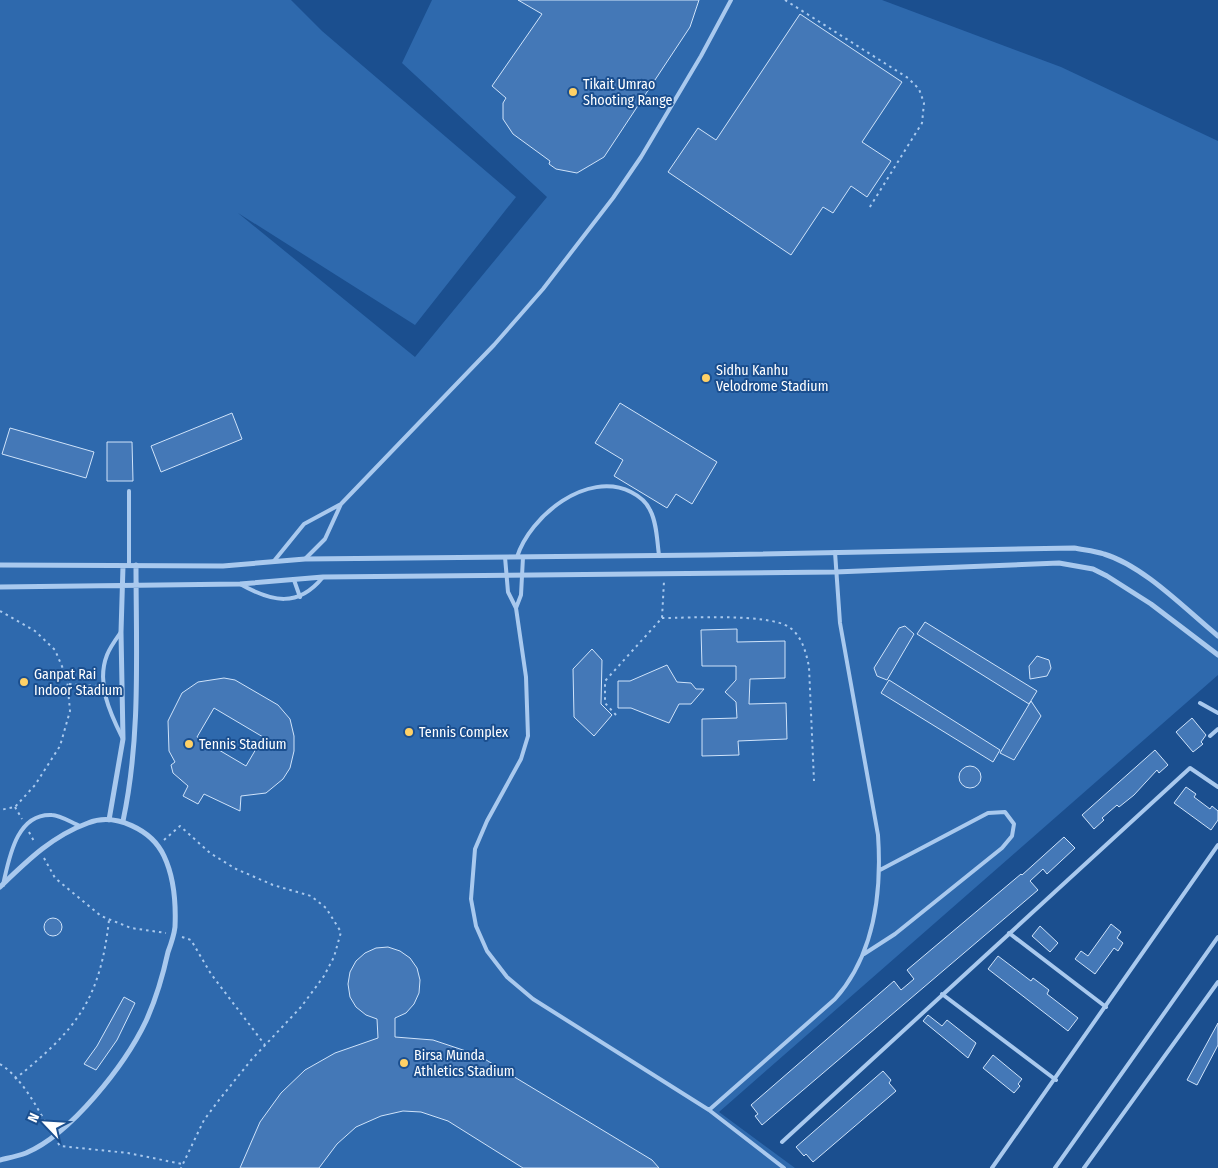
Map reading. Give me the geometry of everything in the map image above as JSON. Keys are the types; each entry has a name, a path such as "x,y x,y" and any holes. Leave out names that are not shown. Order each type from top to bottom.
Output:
{"street":[{"path":"0,565 223,566 305,559 659,556 1074,548 1105,554 1139,572 1218,636"},
{"path":"0,587 240,584 323,577 835,572 1059,563 1094,569 1151,604 1218,655"},
{"path":"109,820 123,739 120,632 123,585 129,565"},
{"path":"123,821 130,790 135,736 136,586 129,565"},
{"path":"0,1160 26,1153 53,1136 95,1097 129,1050 146,1020 164,972 173,935 174,886 164,855 157,846 132,825 123,821 96,820 61,834 40,850 1,886"}],"lane":[{"path":"305,559 325,539 342,504 494,345 574,249 641,157 731,0"},
{"path":"516,608 521,595 522,574 520,557 522,541 530,530 560,502 591,486 610,485 626,489 641,497 651,510 659,556"},
{"path":"129,492 129,565"},
{"path":"274,562 304,524 342,504"},
{"path":"709,1110 835,999 856,972 875,915 880,870 878,835 840,623 835,552"},
{"path":"505,557 508,592 516,608 526,677 528,736 521,758 487,821 475,849 471,899 476,926 487,951 507,977 533,999 709,1110 784,1168"},
{"path":"240,584 264,596 287,600 300,597 315,588 323,577"},
{"path":"294,580 300,597"},
{"path":"120,632 107,655 104,669 104,687 110,714 123,739"},
{"path":"1200,703 1218,713"},
{"path":"1210,736 1218,729"},
{"path":"782,1142 1190,768 1218,787"},
{"path":"863,955 895,934 1002,848 1012,836 1014,824 1012,818 1000,810 988,813 880,870"},
{"path":"1,886 12,849 26,826 35,818 52,815 80,826"},
{"path":"992,1168 1056,1080 1218,846"},
{"path":"1009,933 1106,1008"},
{"path":"1056,1168 1218,937"},
{"path":"1084,1168 1218,982"},
{"path":"942,994 1056,1080"}],"path":[{"path":"785,0 908,78 919,89 922,96 924,103 922,124 868,210"},
{"path":"616,715 605,703 605,681 662,618 664,573"},
{"path":"0,611 35,631 54,650 68,678 70,711 60,746 35,785 15,807 0,810"},
{"path":"662,618 770,620 794,631 806,651 809,667 814,781"},
{"path":"68,684 104,687"},
{"path":"15,807 55,878 87,906 109,919 131,928 191,940 211,974 265,1045"},
{"path":"157,846 180,826 210,853 236,870 273,885 311,896 326,908 341,932 334,957 324,976 204,1120 181,1168"},
{"path":"15,1079 52,1047 86,1007 98,981 106,950 109,919"},
{"path":"0,1064 33,1102 60,1146 128,1153 182,1164"}],"shaded area":[{"path":"0,0 291,0 322,31 516,197 415,325 238,213 415,357 547,197 402,63 432,0 882,0 1061,67 1218,141 1218,675 719,1112 795,1168 0,1168"}],"building":[{"name":"Tikait Umrao Shooting Range","path":"518,0 699,0 690,27 604,157 577,173 556,169 549,164 550,161 513,134 503,119 503,103 506,98 492,86 542,14"},
{"path":"800,14 902,82 862,142 891,161 867,197 851,186 833,213 823,207 791,255 668,172 698,128 716,140"},
{"path":"620,403 717,462 692,504 676,494 667,508 614,476 623,460 595,443"},
{"path":"232,413 242,439 161,472 151,446"},
{"path":"10,428 94,452 86,478 2,454"},
{"path":"107,442 132,442 133,481 107,481"},
{"path":"925,622 1037,691 1029,704 917,634"},
{"path":"905,626 914,634 887,680 877,676 874,668 899,628"},
{"path":"737,629 737,642 785,641 785,678 750,679 749,704 786,703 787,739 738,741 739,755 702,756 702,719 737,718 736,702 725,692 736,680 736,666 702,666 701,630"},
{"path":"592,649 602,660 601,704 612,715 594,736 574,717 573,669"},
{"path":"1037,656 1049,660 1051,668 1047,676 1030,679 1029,666"},
{"path":"667,665 677,682 691,683 696,689 704,689 691,704 679,704 669,723 631,708 618,708 618,681 630,681"},
{"name":"Tennis Stadium","path":"224,678 235,680 278,705 290,719 294,736 294,751 290,768 283,779 266,793 241,796 240,811 204,794 198,804 183,796 188,786 173,773 171,765 175,762 169,751 168,721 182,693 198,682","holes":["214,708 263,737 246,766 197,737"]},
{"path":"889,680 1000,750 993,762 881,693"},
{"path":"1031,701 1041,716 1014,760 1000,753"},
{"path":"1192,718 1206,735 1201,742 1203,744 1193,752 1176,732"},
{"path":"1155,750 1168,765 1159,773 1157,770 1134,795 1119,807 1117,805 1102,818 1104,820 1094,829 1082,815"},
{"path":"970,766 978,769 981,777 978,785 970,788 962,785 959,777 962,769"},
{"path":"1186,787 1196,794 1194,797 1210,809 1212,806 1218,811 1218,820 1211,830 1174,803"},
{"path":"1064,837 1075,848 1047,874 1043,869 1030,881 1038,890 762,1125 755,1116 758,1114 751,1105 894,981 901,990 914,979 907,970 1022,875"},
{"path":"49,918 57,918 62,923 60,934 49,936 44,931 44,923"},
{"path":"1111,924 1121,932 1117,938 1123,943 1118,951 1114,948 1095,974 1075,959 1081,951 1088,956"},
{"path":"1040,926 1058,943 1050,952 1032,936"},
{"name":"Birsa Munda Athletics Stadium","path":"388,947 400,951 410,958 417,968 420,980 419,993 414,1004 406,1013 395,1018 395,1037 433,1040 478,1055 652,1160 659,1168 523,1168 448,1121 421,1112 403,1111 381,1116 356,1127 337,1144 319,1168 240,1168 260,1122 281,1093 305,1070 335,1053 378,1038 377,1019 366,1015 356,1007 350,997 348,984 350,972 356,961 365,953 376,948"},
{"path":"998,956 1031,981 1033,978 1049,990 1047,994 1078,1018 1068,1031 988,969"},
{"path":"124,997 135,1003 117,1040 96,1070 84,1064 97,1046"},
{"path":"928,1015 942,1026 947,1020 976,1043 968,1058 923,1021"},
{"path":"1218,1023 1218,1045 1197,1085 1187,1080"},
{"path":"993,1055 1022,1079 1018,1084 1020,1086 1014,1093 983,1068"},
{"path":"883,1071 891,1080 889,1083 896,1091 813,1162 806,1154 804,1156 796,1147"}],"place":[{"name":"Tikait Umrao Shooting Range","path":"573,92"},
{"name":"Sidhu Kanhu Velodrome Stadium","path":"706,378"},
{"name":"Ganpat Rai Indoor Stadium","path":"24,682"},
{"name":"Tennis Complex","path":"409,732"},
{"name":"Tennis Stadium","path":"189,744"},
{"name":"Birsa Munda Athletics Stadium","path":"404,1063"}]}
